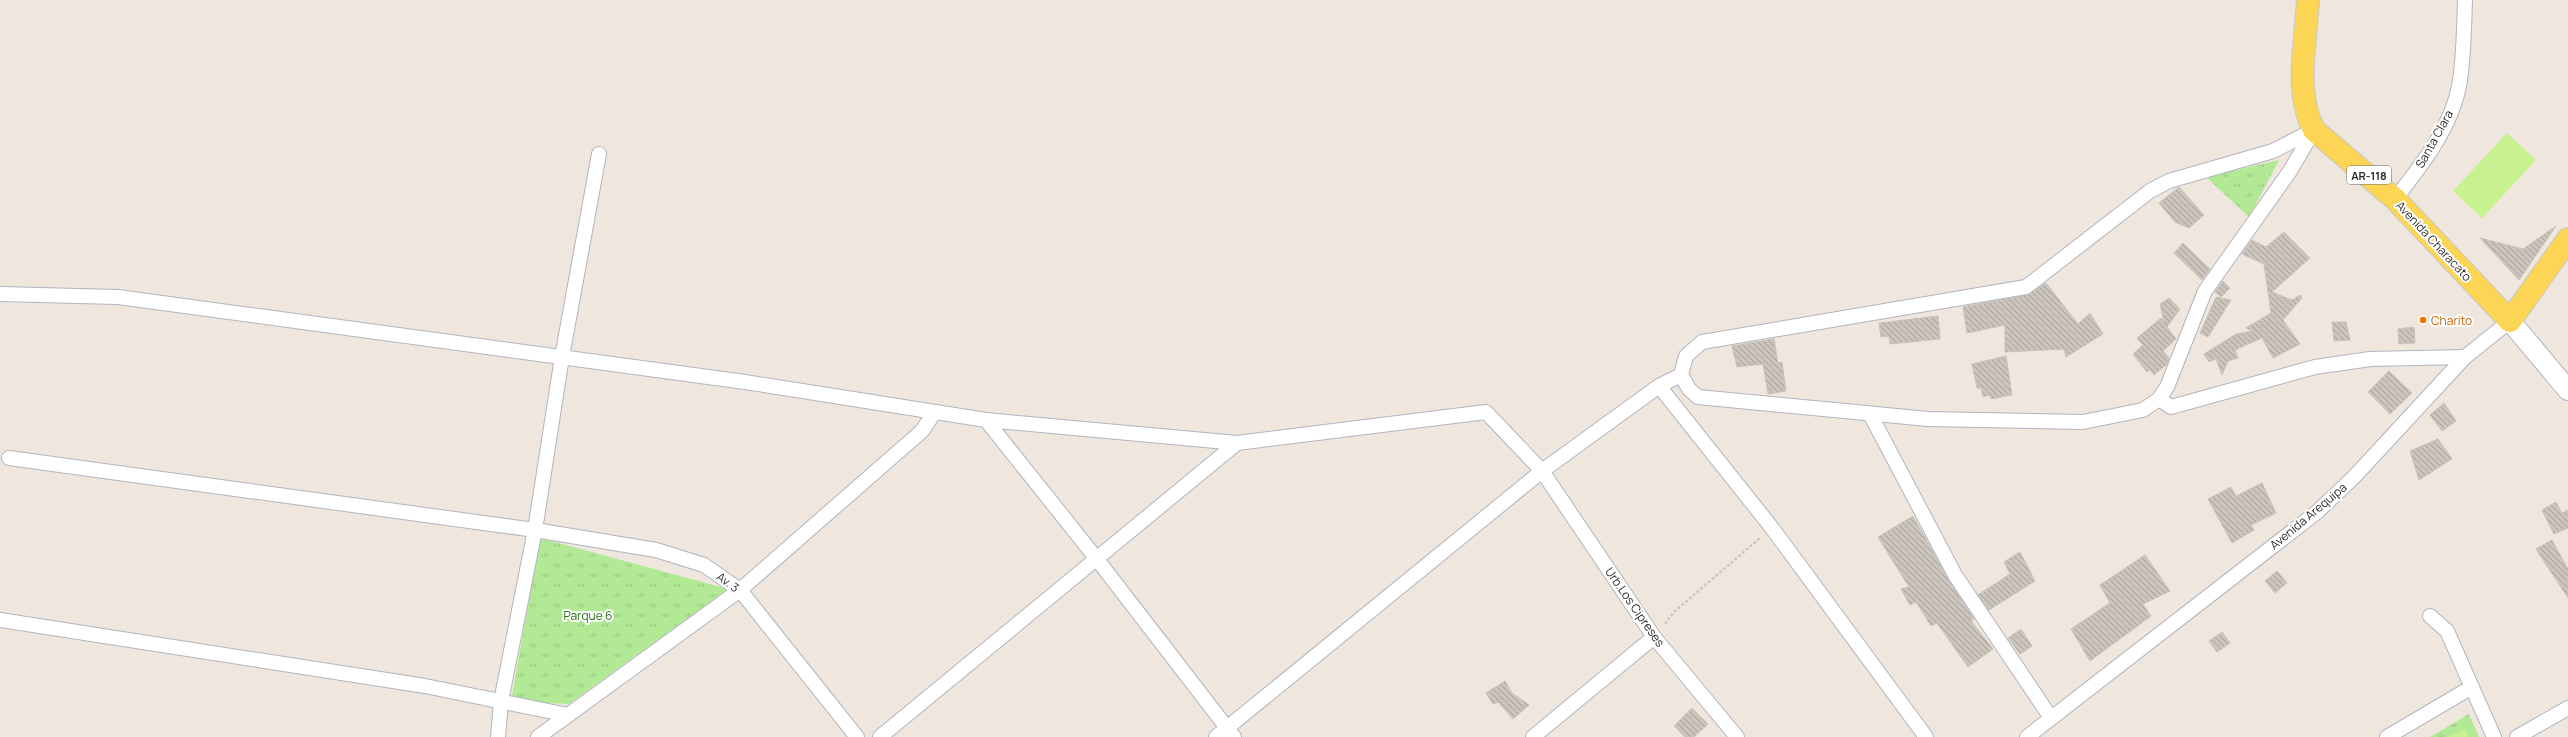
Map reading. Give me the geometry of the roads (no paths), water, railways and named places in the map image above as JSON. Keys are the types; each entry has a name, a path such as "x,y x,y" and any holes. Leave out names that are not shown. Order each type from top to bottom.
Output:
{"main road":[{"name":"Avenida Characato","path":"2308,0 2302,94 2307,116 2314,130 2395,199 2510,321 2568,390"},
{"name":"Avenida Arequipa","path":"2510,321 2568,238"}],"street":[{"name":"Santa Clara","path":"2395,199 2426,158 2450,115 2459,86 2465,0"},
{"path":"2314,130 2290,170 2205,290 2168,387 2159,399 2142,410 2083,422 1928,419 1698,397 1689,389 1681,375 1686,356 1702,342 2026,287 2150,191 2169,180 2273,151 2314,130"},
{"path":"498,737 501,701 535,530 562,357 599,154"},
{"path":"0,294 118,297 745,382 986,420 1237,443"},
{"name":"Avenida Arequipa","path":"2027,737 2317,512 2354,477 2465,357 2510,321"},
{"path":"2159,399 2171,408 2315,367 2370,359 2465,357"},
{"path":"986,420 1096,558 1225,734 1542,471 1658,386 1681,375"},
{"path":"1658,386 1772,528 1926,737"},
{"name":"Urb.Los Cipreses","path":"1237,443 1486,412 1542,471 1654,637 1737,737"},
{"path":"538,737 740,590 922,431 934,413"},
{"path":"1870,414 1955,575 2051,718"},
{"path":"880,737 1237,443"},
{"name":"Av. 3","path":"9,458 535,530 656,550 704,565 740,590 857,737"},
{"path":"2430,616 2447,631 2494,737"},
{"path":"0,620 424,686 568,715"},
{"path":"1533,737 1654,637"},
{"path":"2387,737 2472,687"},
{"path":"2517,737 2568,708"}],"place":[{"name":"Charito","path":"2423,320"}],"park label":[{"name":"Parque 6","path":"588,615"}]}
